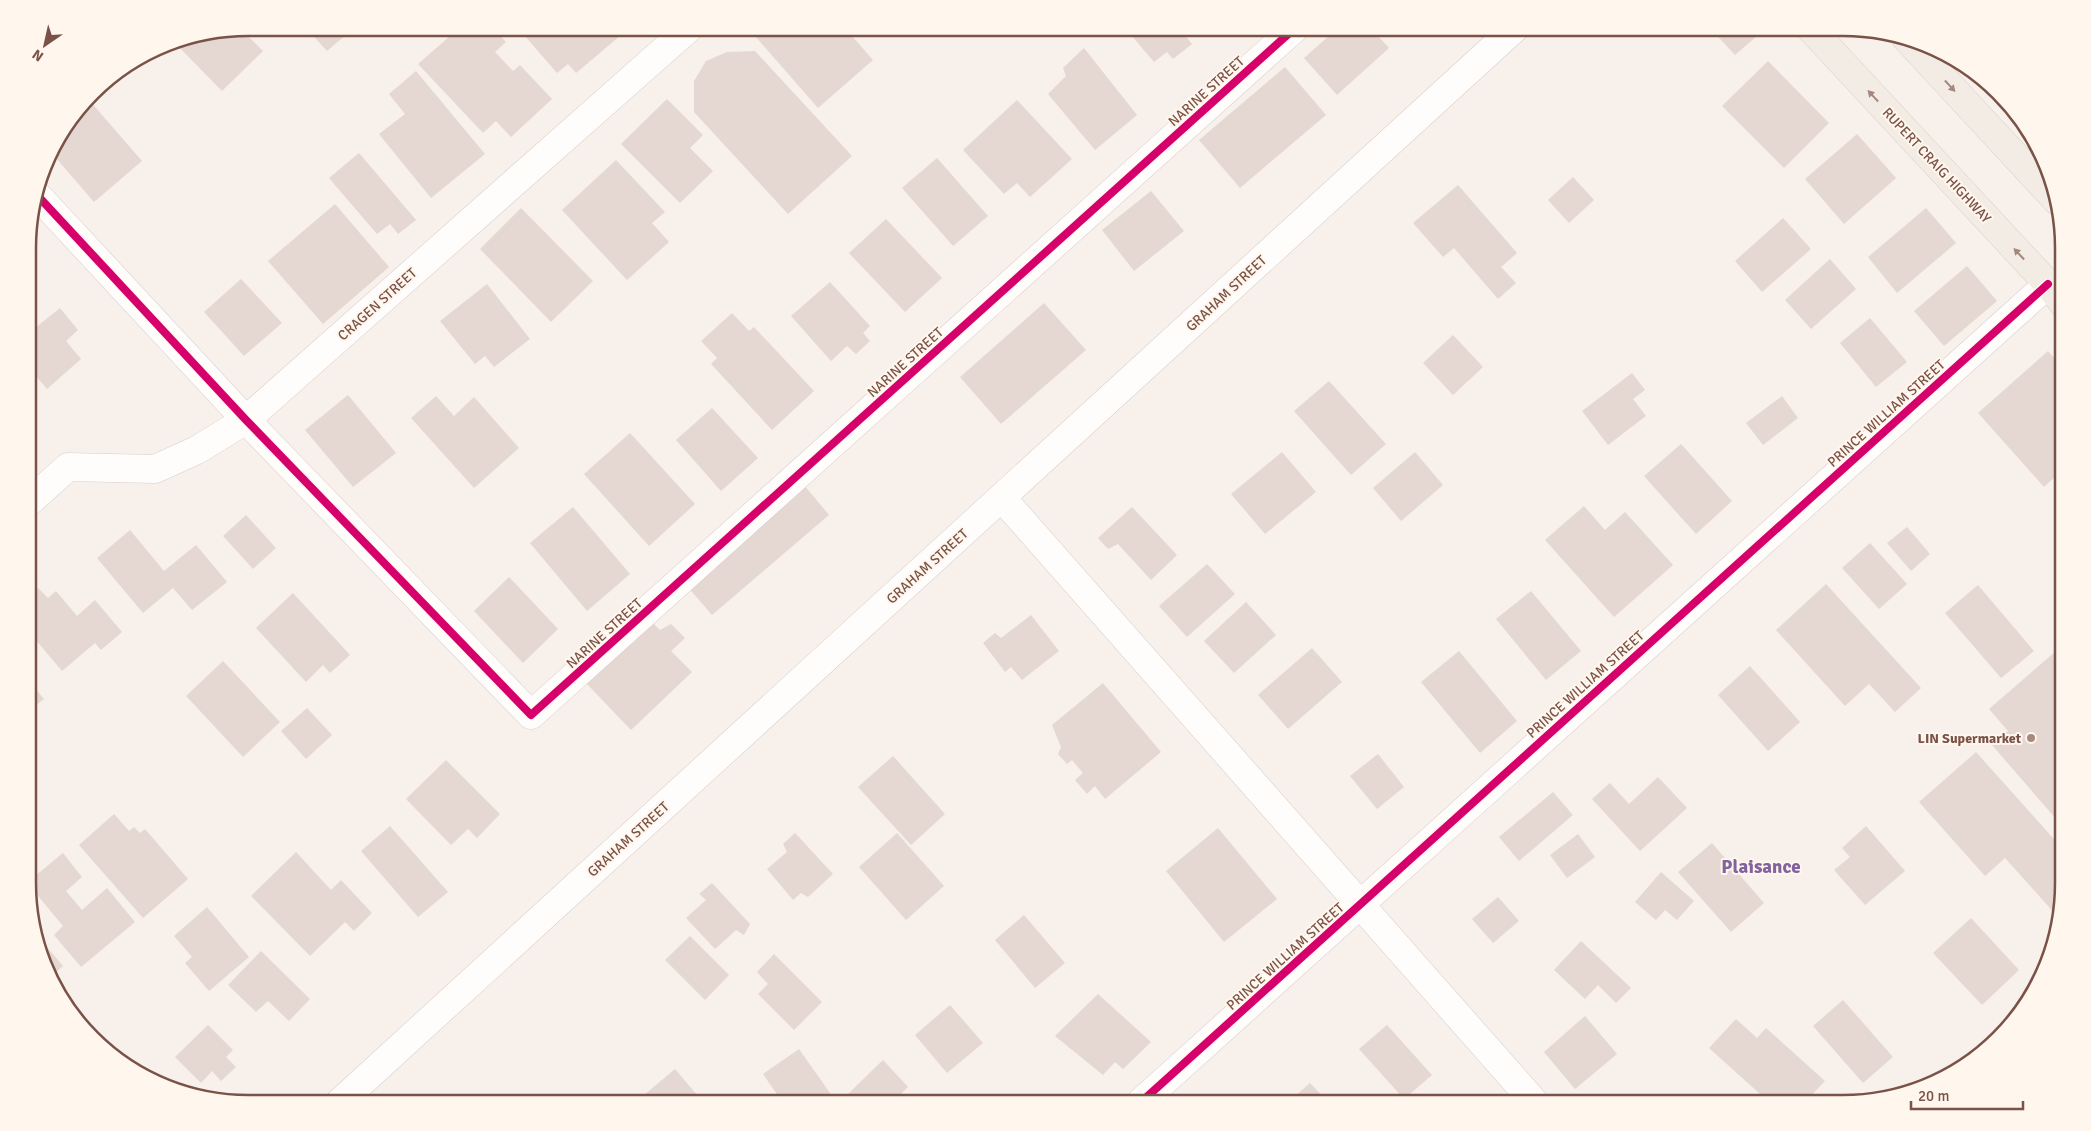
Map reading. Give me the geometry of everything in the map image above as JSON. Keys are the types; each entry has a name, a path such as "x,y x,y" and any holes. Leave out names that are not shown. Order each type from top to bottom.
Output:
{"main road":[{"name":"RUPERT CRAIG HIGHWAY","path":"1817,36 2055,294"},
{"path":"1916,49 2047,190"}],"street":[{"name":"CRAGEN STREET","path":"36,496 68,467 155,469 197,450 246,420 681,36"},
{"name":"NARINE STREET","path":"246,420 531,715 1286,36"},
{"name":"GRAHAM STREET","path":"348,1095 1506,36"},
{"path":"42,200 246,420"},
{"name":"PRINCE WILLIAM STREET","path":"1149,1095 1360,904 2055,294"},
{"path":"1002,498 1528,1095"}],"building":[{"path":"248,36 263,51 222,91 179,47 207,40"},
{"path":"313,36 345,36 327,51"},
{"path":"450,36 500,36 506,42 495,52 513,71 520,65 552,99 511,137 496,121 483,133 418,64"},
{"path":"525,36 620,36 576,73 568,64 557,73"},
{"path":"755,36 852,36 873,60 818,108"},
{"path":"1132,36 1186,36 1192,44 1173,59 1167,52 1154,62"},
{"path":"1329,36 1378,36 1389,48 1337,95 1304,58"},
{"path":"1717,36 1757,36 1735,55"},
{"path":"1084,48 1137,115 1095,150 1048,94 1066,76 1063,68"},
{"path":"755,51 852,156 788,214 694,112 694,81 706,61 727,52"},
{"path":"1768,61 1829,123 1784,168 1722,106"},
{"path":"1285,67 1326,115 1240,188 1199,140"},
{"path":"416,71 485,154 431,198 379,134 405,114 389,94"},
{"path":"667,99 703,135 690,148 713,171 680,203 621,144"},
{"path":"1017,100 1072,159 1030,197 1017,183 1004,194 963,150"},
{"path":"93,104 142,161 94,202 56,158 72,130"},
{"path":"1857,134 1896,178 1844,224 1805,179"},
{"path":"359,153 416,220 398,234 390,224 377,234 329,178"},
{"path":"937,158 988,216 953,246 902,188"},
{"path":"616,160 665,212 652,223 669,242 627,280 562,210"},
{"path":"1573,177 1594,200 1569,223 1548,200"},
{"path":"1458,185 1517,253 1501,267 1516,283 1498,299 1454,248 1443,257 1413,223"},
{"path":"1151,191 1184,231 1134,271 1102,230"},
{"path":"335,204 389,267 323,324 268,261"},
{"path":"521,208 593,281 551,322 480,249"},
{"path":"1926,208 1956,243 1897,293 1868,257"},
{"path":"1783,218 1811,249 1762,292 1735,261"},
{"path":"886,219 942,278 905,312 849,253"},
{"path":"1830,259 1856,289 1811,329 1785,300"},
{"path":"1967,266 1997,301 1944,346 1914,311"},
{"path":"241,279 282,323 244,356 204,312"},
{"path":"830,282 870,326 863,333 870,341 856,354 847,346 831,361 791,316"},
{"path":"487,284 530,339 494,367 485,356 475,364 440,321"},
{"path":"1044,303 1086,350 1001,424 960,377"},
{"path":"60,308 78,330 66,341 81,359 47,389 36,376 36,327"},
{"path":"732,313 749,331 754,327 814,391 772,430 711,364 717,358 701,341"},
{"path":"1870,318 1907,362 1876,387 1840,343"},
{"path":"1453,335 1483,367 1453,395 1423,363"},
{"path":"2048,351 2055,359 2055,477 2044,487 1978,413"},
{"path":"1632,373 1645,390 1633,399 1646,416 1608,445 1582,411"},
{"path":"1329,381 1386,444 1351,475 1294,411"},
{"path":"348,395 396,453 353,487 305,430"},
{"path":"436,396 454,416 474,397 519,448 474,488 411,418"},
{"path":"1782,396 1798,418 1763,445 1746,423"},
{"path":"712,408 758,458 721,491 676,440"},
{"path":"630,433 695,504 649,546 584,474"},
{"path":"1681,444 1732,501 1696,534 1644,476"},
{"path":"1282,452 1316,492 1265,534 1231,494"},
{"path":"1415,452 1443,485 1401,521 1373,488"},
{"path":"804,485 829,515 712,615 687,586"},
{"path":"1584,506 1605,530 1625,512 1673,565 1614,617 1545,540"},
{"path":"573,507 630,574 587,611 530,543"},
{"path":"1132,507 1177,555 1151,580 1118,544 1108,549 1098,538"},
{"path":"246,515 276,548 253,569 223,536"},
{"path":"1907,527 1930,554 1911,571 1887,543"},
{"path":"130,530 164,571 196,545 227,582 192,610 173,588 143,613 97,558"},
{"path":"1870,543 1907,584 1879,609 1842,568"},
{"path":"1207,564 1235,594 1187,637 1159,606"},
{"path":"509,577 558,629 523,663 474,611"},
{"path":"1826,584 1921,688 1895,712 1869,684 1845,706 1776,630"},
{"path":"1978,585 2034,651 2001,678 1945,613"},
{"path":"38,588 48,598 56,591 77,616 95,600 122,632 101,650 95,643 62,671 36,640 36,590"},
{"path":"1531,591 1581,651 1546,680 1496,619"},
{"path":"293,593 350,655 330,673 323,665 306,682 256,628"},
{"path":"1246,602 1276,635 1234,673 1204,641"},
{"path":"1031,615 1059,651 1022,680 1011,667 1005,672 983,643 995,633 1001,638"},
{"path":"652,622 660,630 671,624 685,638 671,651 692,672 631,730 587,684"},
{"path":"1312,648 1342,682 1288,729 1258,695"},
{"path":"1459,651 1517,721 1480,753 1421,682"},
{"name":"LIN Supermarket","path":"2055,652 2055,818 1992,745 2008,731 1989,709"},
{"path":"223,661 280,722 243,757 186,696"},
{"path":"1750,666 1800,722 1768,751 1718,695"},
{"path":"1103,683 1161,752 1105,799 1095,786 1087,794 1075,780 1083,773 1072,760 1067,764 1058,754 1061,747 1052,725"},
{"path":"36,689 44,699 36,705"},
{"path":"307,708 332,735 306,759 281,731"},
{"path":"1976,752 2055,840 2053,911 2005,858 1985,876 1919,802"},
{"path":"1378,754 1404,787 1377,809 1350,776"},
{"path":"893,756 945,814 911,845 858,787"},
{"path":"446,760 500,814 477,838 468,829 451,845 406,799"},
{"path":"1658,777 1687,808 1640,851 1592,799 1610,783 1629,804"},
{"path":"1553,792 1573,815 1519,861 1499,837"},
{"path":"114,814 129,831 134,827 140,833 145,829 188,879 143,918 79,845"},
{"path":"390,826 448,892 418,917 361,851"},
{"path":"1866,826 1905,871 1865,905 1834,870 1850,857 1842,848"},
{"path":"1218,828 1277,899 1224,942 1166,871"},
{"path":"795,833 833,874 808,897 801,893 793,900 767,869 787,852 783,844"},
{"path":"897,833 944,886 906,920 859,867"},
{"path":"1578,834 1595,857 1567,878 1550,855"},
{"path":"1712,843 1764,903 1731,932 1678,872"},
{"path":"296,852 331,890 341,880 372,913 354,931 345,922 310,956 251,896"},
{"path":"63,853 82,877 66,891 82,910 107,888 135,922 81,967 54,935 63,926 37,894 36,875"},
{"path":"1661,872 1694,901 1677,920 1665,910 1656,920 1635,902"},
{"path":"712,883 750,924 744,935 736,930 715,949 686,918 706,900 699,894"},
{"path":"1498,897 1519,921 1493,943 1472,919"},
{"path":"207,907 249,957 209,991 185,963 192,957 174,936"},
{"path":"1024,915 1065,963 1035,988 995,940"},
{"path":"1971,918 2019,970 1982,1005 1933,953"},
{"path":"690,936 729,975 705,1000 665,960"},
{"path":"1581,941 1631,988 1616,1003 1598,985 1585,999 1554,970"},
{"path":"45,945 63,966 56,972"},
{"path":"261,951 310,999 289,1021 268,1001 256,1012 228,985"},
{"path":"774,954 822,1002 794,1030 758,994 768,984 757,972"},
{"path":"1098,994 1151,1042 1123,1069 1115,1062 1103,1075 1055,1036"},
{"path":"1843,1000 1893,1057 1863,1083 1813,1026"},
{"path":"950,1005 983,1043 947,1073 915,1035"},
{"path":"1585,1016 1617,1054 1575,1089 1544,1052"},
{"path":"1736,1019 1757,1038 1766,1028 1825,1081 1812,1095 1761,1095 1709,1048"},
{"path":"208,1025 233,1050 226,1057 236,1067 221,1081 212,1071 201,1083 175,1057"},
{"path":"1387,1025 1432,1075 1409,1095 1400,1095 1359,1049"},
{"path":"799,1049 831,1095 777,1095 763,1074"},
{"path":"883,1060 908,1087 900,1095 848,1094"},
{"path":"675,1069 697,1095 644,1095"},
{"path":"1310,1083 1321,1095 1296,1095"}],"cycle path":[{"path":"42,200 246,420 531,715 1286,36"},
{"path":"1149,1095 2048,284"}],"place":[{"name":"LIN Supermarket","path":"2031,738"}],"district":[{"name":"Plaisance","path":"1761,866"}]}
